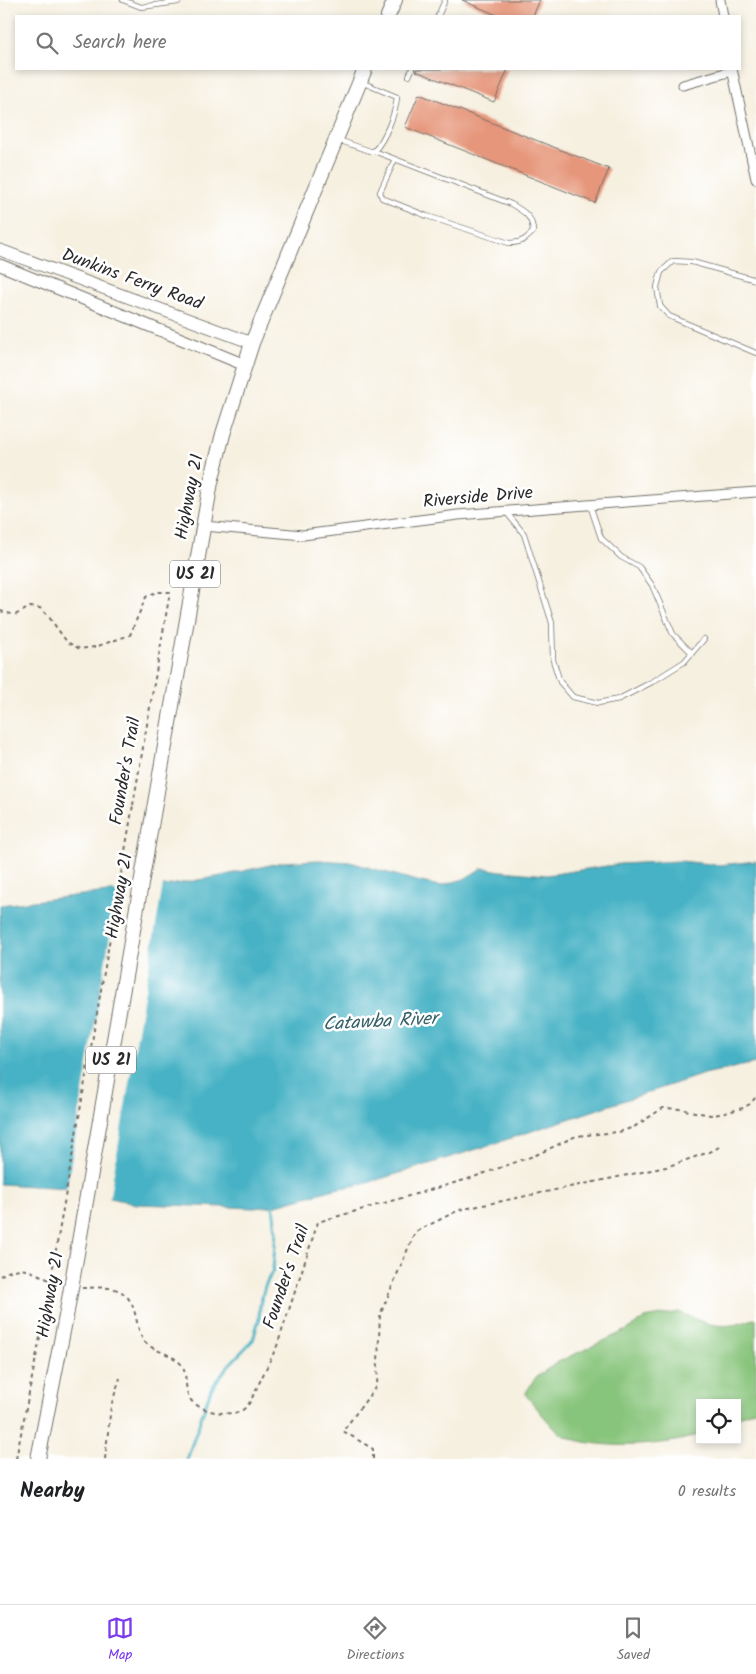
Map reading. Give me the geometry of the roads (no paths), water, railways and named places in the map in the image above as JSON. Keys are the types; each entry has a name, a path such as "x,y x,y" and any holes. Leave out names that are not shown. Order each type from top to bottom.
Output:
{"main road":[{"path":"390,15 395,0"},
{"name":"US 21","path":"252,343 363,75"},
{"name":"Highway 21","path":"38,1459 67,1311 217,457 252,343"}],"street":[{"path":"720,0 723,15"},
{"path":"683,85 732,70 756,179"},
{"name":"Dunkins Ferry Road","path":"0,250 252,343"},
{"path":"0,265 245,364"},
{"name":"Riverside Drive","path":"204,526 303,535 458,515 756,492"}],"lane":[{"path":"122,0 141,7 178,2 180,0"},
{"path":"438,15 445,0"},
{"path":"409,76 412,70"},
{"path":"363,75 397,97 396,107 379,146 374,151"},
{"path":"335,139 374,151 395,159 511,204 524,212 533,223 533,232 520,243 509,243 427,216 382,198 380,192 395,159"},
{"path":"756,280 692,262 673,261 661,272 657,287 660,306 669,316 756,353"},
{"path":"590,504 601,538 621,557 640,566 652,585 673,634 692,653"},
{"path":"506,512 524,534 552,623 554,660 560,682 573,697 598,703 619,699 652,682 684,662 704,639"}],"water":[{"name":"Catawba River","path":"319,860 350,862 439,886 464,879 482,868 547,875 620,864 680,861 720,865 756,861 756,1063 704,1074 487,1146 364,1184 335,1189 273,1206 254,1208 137,1204 67,1188 0,1184 0,905 107,892 136,891 221,876 283,862"}],"waterway":[{"path":"187,1459 211,1389 227,1367 253,1340 265,1286 273,1270 276,1231 273,1206"}]}
